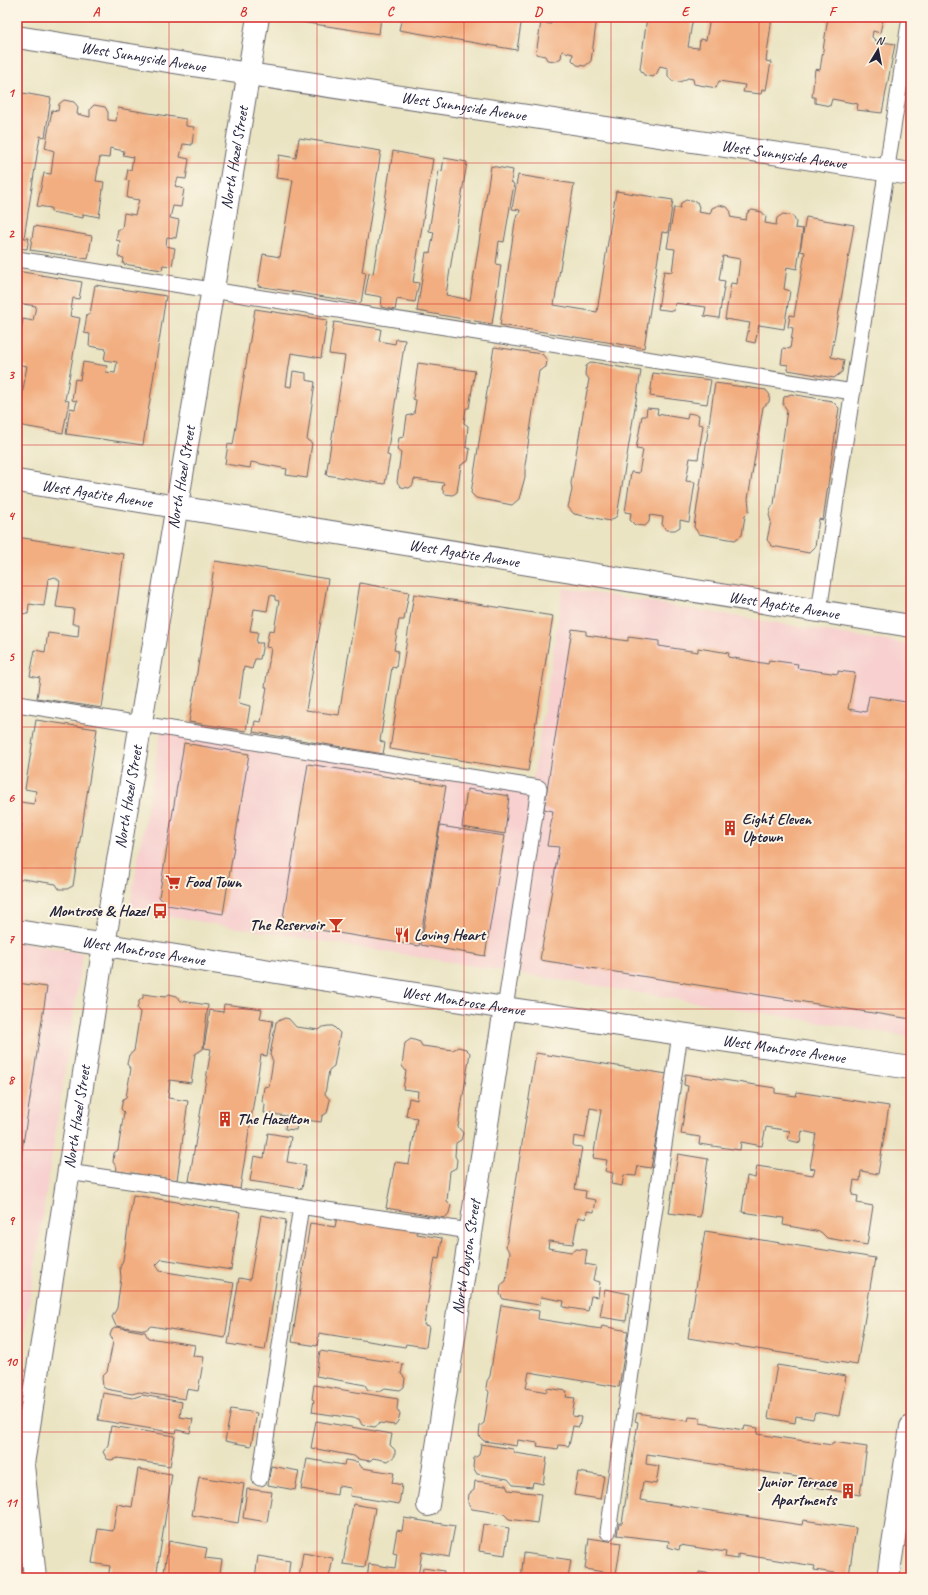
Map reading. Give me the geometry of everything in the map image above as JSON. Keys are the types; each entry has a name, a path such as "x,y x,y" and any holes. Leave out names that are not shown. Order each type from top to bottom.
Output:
{"street":[{"name":"North Hazel Street","path":"35,1578 20,1466 140,723 258,17"},
{"name":"West Sunnyside Avenue","path":"17,36 248,74 911,174"},
{"name":"West Agatite Avenue","path":"17,481 911,626"},
{"name":"West Montrose Avenue","path":"17,931 505,1008 911,1068"},
{"name":"North Dayton Street","path":"428,1505 505,1008"},
{"path":"888,1578 906,1501 911,1427"}],"lane":[{"path":"819,611 910,17"},
{"path":"17,259 853,392"},
{"path":"17,704 539,788 505,1008"},
{"path":"608,1532 680,1034"},
{"path":"68,1172 470,1231"},
{"path":"260,1478 300,1206"}],"shaded area":[{"path":"563,588 911,645 911,1037 129,910 161,730 531,790"},
{"path":"17,942 83,953 17,1383"}],"building":[{"path":"302,17 381,17 379,34 301,22"},
{"path":"402,17 522,17 517,50 399,30"},
{"path":"552,17 597,17 591,61 585,66 577,65 572,60 573,54 562,51 561,58 556,61 547,60 545,56 536,54 541,22 551,24"},
{"path":"647,17 693,17 688,47 699,48 700,39 706,40 710,18 722,20 723,17 772,17 766,61 771,62 766,90 762,89 761,94 743,92 745,85 719,81 716,88 694,84 693,79 688,78 680,82 672,81 668,76 668,68 660,66 657,73 653,77 644,75 640,69"},
{"path":"828,17 895,17 895,20 883,19 880,33 873,31 872,37 876,41 895,44 882,113 857,110 858,104 832,99 830,106 815,103 815,97 812,97 815,69 820,70"},
{"path":"17,92 51,98 45,137 40,136 24,238 29,238 27,249 17,248"},
{"path":"64,100 74,102 78,107 77,114 90,117 90,109 94,105 105,107 108,112 108,120 116,121 118,108 186,119 186,126 194,127 192,145 183,144 180,157 189,159 186,179 178,178 175,186 184,189 181,207 173,206 170,218 179,220 176,238 167,237 166,246 175,248 172,266 163,265 162,270 123,264 124,258 118,257 120,241 116,240 118,229 122,229 124,213 135,215 139,200 127,198 129,181 126,180 128,169 131,170 133,157 123,155 124,151 110,148 109,158 100,157 96,181 104,182 99,217 83,214 83,218 51,212 51,208 37,206 44,173 51,174 54,151 45,148 52,110 58,111 59,104"},
{"path":"299,138 381,151 362,272 366,273 361,303 258,286 263,254 280,257 293,180 276,178 279,155 296,158"},
{"path":"393,151 433,159 413,282 419,283 415,302 397,299 395,310 381,307 382,297 365,294 369,273 373,274"},
{"path":"444,158 467,162 446,295 470,300 491,166 513,170 511,182 514,184 504,242 499,241 496,264 501,265 492,324 417,311 426,252 430,253 434,232 429,231 439,170 442,171"},
{"path":"518,175 574,184 554,305 597,312 616,191 673,200 668,233 662,232 644,348 500,325 515,222 520,210 512,209"},
{"path":"686,200 697,202 699,207 698,212 710,214 712,208 719,205 727,207 731,212 730,217 746,220 747,213 752,210 762,212 766,217 765,223 776,225 777,218 783,214 793,216 796,222 795,228 803,229 797,269 787,267 784,289 790,291 784,329 759,325 755,343 746,341 750,323 725,319 731,283 737,284 740,259 723,256 719,280 725,281 719,318 704,316 706,307 675,303 674,311 658,309 664,271 672,272 675,249 667,248 674,208 680,208 681,203"},
{"path":"806,217 854,225 831,357 844,360 842,372 834,378 788,370 788,365 781,364 783,348 790,349 793,328 788,327 790,315 794,316 805,252 800,251"},
{"path":"34,226 92,236 88,259 30,250"},
{"path":"17,271 82,282 79,299 73,298 70,316 80,318 65,400 69,401 63,433 17,425 27,366 17,364 17,352 23,319 33,321 36,306 17,303"},
{"path":"95,285 166,296 143,445 66,434 70,408 75,409 77,401 72,400 75,379 80,380 83,362 107,366 106,372 115,373 117,362 104,360 106,349 89,346 90,334 84,333 87,314 90,314"},
{"path":"255,309 327,320 321,358 291,353 286,386 291,387 293,371 306,373 306,380 315,382 307,440 312,443 307,478 286,475 287,469 251,462 250,468 225,464 228,444 233,445"},
{"path":"334,322 381,329 379,341 395,344 396,339 405,340 387,455 390,456 385,484 326,475 345,356 329,354"},
{"path":"494,347 542,354 547,360 546,367 539,371 525,465 525,477 519,499 512,505 476,498 471,493"},
{"path":"592,362 641,371 617,516 610,521 574,514 568,507 589,379 585,374 586,366"},
{"path":"418,363 475,371 469,408 466,408 464,423 468,426 466,447 470,449 468,461 461,465 457,492 453,495 445,494 442,489 444,483 414,479 413,485 409,488 401,487 397,482 401,453 397,450 399,438 404,437 407,416 414,414 416,400 413,399"},
{"path":"653,373 711,380 707,404 650,396"},
{"path":"715,383 766,390 770,395 769,402 763,407 748,499 749,512 745,516 742,535 735,540 699,534 694,527"},
{"path":"791,394 832,401 839,408 823,520 819,519 815,547 809,553 772,546 767,540 771,521 769,515 774,504 787,410 783,404 784,397"},
{"path":"647,408 658,409 657,414 687,419 688,413 699,415 698,424 703,425 698,459 690,458 686,481 695,482 689,522 680,520 680,527 675,530 666,530 662,524 663,517 650,515 649,522 645,526 635,525 630,520 631,513 625,512 631,472 639,473 643,450 636,449 642,416 646,416"},
{"path":"17,537 124,554 102,708 37,698 40,678 30,676 35,650 45,652 48,633 78,637 79,624 72,624 74,609 56,607 60,581 55,577 48,579 44,606 29,604 28,614 17,613"},
{"path":"215,561 328,579 306,710 339,715 360,583 409,592 404,620 399,620 394,650 398,651 396,668 392,667 380,741 385,743 383,754 253,732 255,721 261,722 267,687 265,687 271,648 266,647 269,630 274,631 279,601 275,600 275,596 270,595 267,611 254,609 250,631 258,632 256,643 263,643 260,659 255,659 252,669 244,667 239,703 250,706 246,731 189,722"},
{"path":"414,594 553,616 528,771 390,749"},
{"name":"Eight Eleven Uptown","path":"572,629 586,631 586,635 628,641 628,637 659,641 659,646 698,652 698,648 729,653 728,657 768,664 769,660 798,664 797,668 838,674 838,671 855,673 848,709 866,712 869,696 906,702 906,705 911,706 911,1019 540,960 559,847 547,846 553,811 544,809"},
{"path":"36,720 97,729 73,886 67,889 59,889 56,884 23,879 17,882 17,843 19,842 22,824 17,823 20,802 34,804 36,791 25,789"},
{"path":"184,743 249,754 223,914 167,905 159,897"},
{"path":"308,764 446,786 419,946 282,924"},
{"path":"467,789 509,796 505,834 462,827"},
{"path":"440,826 505,836 485,956 421,945"},
{"path":"17,983 47,987 18,1177 17,1177"},
{"path":"143,994 165,997 169,994 177,996 181,1001 208,1005 203,1049 195,1054 191,1083 170,1080 168,1098 188,1101 177,1180 153,1176 149,1180 142,1178 139,1174 116,1171 117,1168 113,1162 114,1153 118,1150 124,1112 121,1109 123,1099 126,1097 131,1069 127,1064 129,1055 134,1051 140,1012 137,1009 139,1001 143,998"},
{"name":"The Hazelton","path":"224,1004 262,1009 260,1019 273,1021 267,1056 261,1055 240,1189 189,1181 211,1049 204,1048 210,1010 223,1012"},
{"path":"285,1018 289,1019 296,1027 319,1030 323,1027 333,1026 340,1033 334,1066 329,1070 325,1094 330,1100 327,1113 322,1116 321,1122 298,1119 296,1130 285,1129 287,1116 264,1113 265,1105 262,1101 264,1087 269,1086 273,1061 270,1055 276,1022"},
{"path":"411,1039 420,1042 422,1046 453,1050 458,1047 466,1049 470,1053 458,1127 463,1133 461,1140 456,1143 456,1168 450,1171 447,1201 451,1205 449,1213 445,1218 386,1208 395,1162 409,1164 417,1118 406,1116 409,1098 417,1100 418,1091 403,1089 406,1071 402,1066 405,1043"},
{"path":"536,1053 667,1074 651,1168 638,1166 636,1176 624,1175 622,1186 611,1184 613,1173 605,1171 607,1160 593,1158 601,1110 590,1108 585,1138 574,1136 573,1146 582,1147 575,1189 586,1191 585,1198 596,1200 594,1212 587,1211 586,1219 578,1217 573,1244 549,1241 548,1248 571,1252 576,1249 587,1250 585,1264 596,1266 593,1280 600,1282 598,1297 591,1296 588,1311 563,1307 564,1301 541,1297 539,1305 503,1299 500,1294 501,1285 506,1281 510,1252 506,1247"},
{"path":"685,1074 775,1088 775,1093 796,1096 797,1092 889,1106 878,1174 861,1171 860,1181 854,1180 852,1195 858,1196 857,1203 873,1206 867,1245 827,1238 821,1232 783,1225 784,1218 742,1212 747,1176 755,1178 757,1166 813,1175 815,1169 810,1168 816,1134 802,1131 800,1143 788,1140 790,1131 766,1127 762,1146 741,1142 740,1150 699,1144 700,1137 681,1134 688,1086 684,1085"},
{"path":"268,1133 291,1137 287,1162 306,1165 302,1189 250,1181 254,1156 264,1158"},
{"path":"678,1154 708,1159 700,1217 669,1213"},
{"path":"133,1195 240,1212 231,1270 162,1259 156,1265 160,1271 234,1283 225,1338 151,1326 145,1330 116,1326 112,1317 117,1308 121,1278 120,1267 123,1260"},
{"path":"261,1215 286,1220 265,1350 228,1344 239,1278 250,1280"},
{"path":"337,1217 418,1229 417,1234 442,1238 439,1259 435,1258 424,1325 429,1326 426,1347 406,1344 405,1347 319,1333 317,1346 292,1342 310,1223 335,1227"},
{"path":"705,1231 875,1258 857,1365 688,1338"},
{"path":"605,1289 630,1294 626,1321 600,1317"},
{"path":"501,1305 539,1311 538,1319 601,1329 602,1326 628,1331 619,1387 529,1372 526,1388 547,1392 547,1388 567,1391 566,1397 575,1398 572,1416 581,1417 579,1427 573,1426 569,1446 559,1445 558,1449 537,1446 538,1443 518,1440 517,1446 484,1441 479,1436 480,1426 484,1423 489,1392 486,1388 487,1381 490,1376"},
{"path":"116,1327 145,1332 148,1338 195,1345 193,1356 204,1357 198,1391 187,1389 185,1399 139,1392 132,1394 106,1389 103,1387 102,1377 107,1372 113,1342 110,1335 112,1330"},
{"path":"320,1351 403,1364 401,1374 405,1378 404,1387 400,1390 385,1388 380,1391 368,1390 365,1385 316,1376"},
{"path":"777,1365 846,1376 839,1416 815,1412 813,1419 796,1416 795,1423 768,1418"},
{"path":"314,1385 398,1399 397,1409 400,1414 398,1421 395,1425 380,1423 375,1427 362,1425 359,1419 312,1412"},
{"path":"103,1393 133,1398 142,1395 182,1402 180,1417 193,1419 190,1433 177,1430 176,1433 98,1420"},
{"path":"231,1409 257,1413 251,1446 225,1441"},
{"name":"Junior Terrace Apartments","path":"637,1413 688,1421 689,1417 700,1418 700,1423 744,1430 745,1426 758,1428 757,1434 832,1445 833,1442 867,1447 860,1495 809,1486 811,1479 647,1454 646,1464 659,1466 656,1484 643,1482 640,1500 802,1525 803,1520 856,1528 849,1575 814,1570 815,1566 738,1554 738,1559 725,1557 726,1552 680,1545 679,1550 668,1547 669,1541 617,1535 619,1523 622,1523 638,1422 635,1421"},
{"path":"316,1421 392,1434 390,1445 395,1450 395,1456 388,1461 373,1458 370,1461 358,1459 354,1456 311,1448"},
{"path":"111,1426 175,1436 170,1466 118,1458 111,1460 107,1459 103,1452 108,1445"},
{"path":"481,1444 513,1449 515,1453 547,1458 543,1484 533,1482 532,1487 513,1485 508,1479 477,1474 473,1467 474,1458 479,1455"},
{"path":"307,1459 344,1465 345,1460 358,1462 362,1468 394,1473 392,1483 402,1485 399,1504 350,1496 351,1488 338,1486 337,1495 301,1489"},
{"path":"271,1466 299,1471 295,1490 268,1485"},
{"path":"138,1469 172,1474 156,1578 108,1578 110,1566 92,1563 98,1529 113,1531 117,1504 132,1507"},
{"path":"578,1472 604,1476 600,1499 574,1495"},
{"path":"199,1477 244,1484 238,1523 192,1515"},
{"path":"475,1481 506,1485 508,1490 541,1494 537,1523 509,1519 504,1514 472,1509 468,1503 469,1494 474,1490"},
{"path":"247,1489 272,1492 267,1522 243,1518"},
{"path":"353,1504 375,1508 365,1567 343,1564"},
{"path":"404,1518 455,1526 449,1557 422,1552 418,1576 404,1574 403,1578 367,1578 369,1564 395,1568 397,1554 393,1553 397,1530 402,1531"},
{"path":"483,1524 509,1528 505,1555 479,1551"},
{"path":"589,1538 621,1543 616,1574 585,1569"},
{"path":"169,1541 207,1548 205,1558 222,1560 219,1578 163,1578"},
{"path":"303,1553 333,1558 329,1578 299,1578"},
{"path":"524,1553 571,1560 568,1578 521,1578"},
{"path":"258,1556 290,1561 288,1578 255,1578"},
{"path":"423,1568 444,1571 443,1578 422,1578"},
{"path":"699,1572 732,1577 732,1578 698,1578"}],"place":[{"name":"Eight Eleven Uptown","path":"730,828"},
{"name":"Food Town","path":"173,882"},
{"name":"Montrose & Hazel","path":"160,911"},
{"name":"The Reservoir","path":"336,925"},
{"name":"Loving Heart","path":"402,935"},
{"name":"The Hazelton","path":"225,1119"},
{"name":"Junior Terrace Apartments","path":"848,1491"}]}
